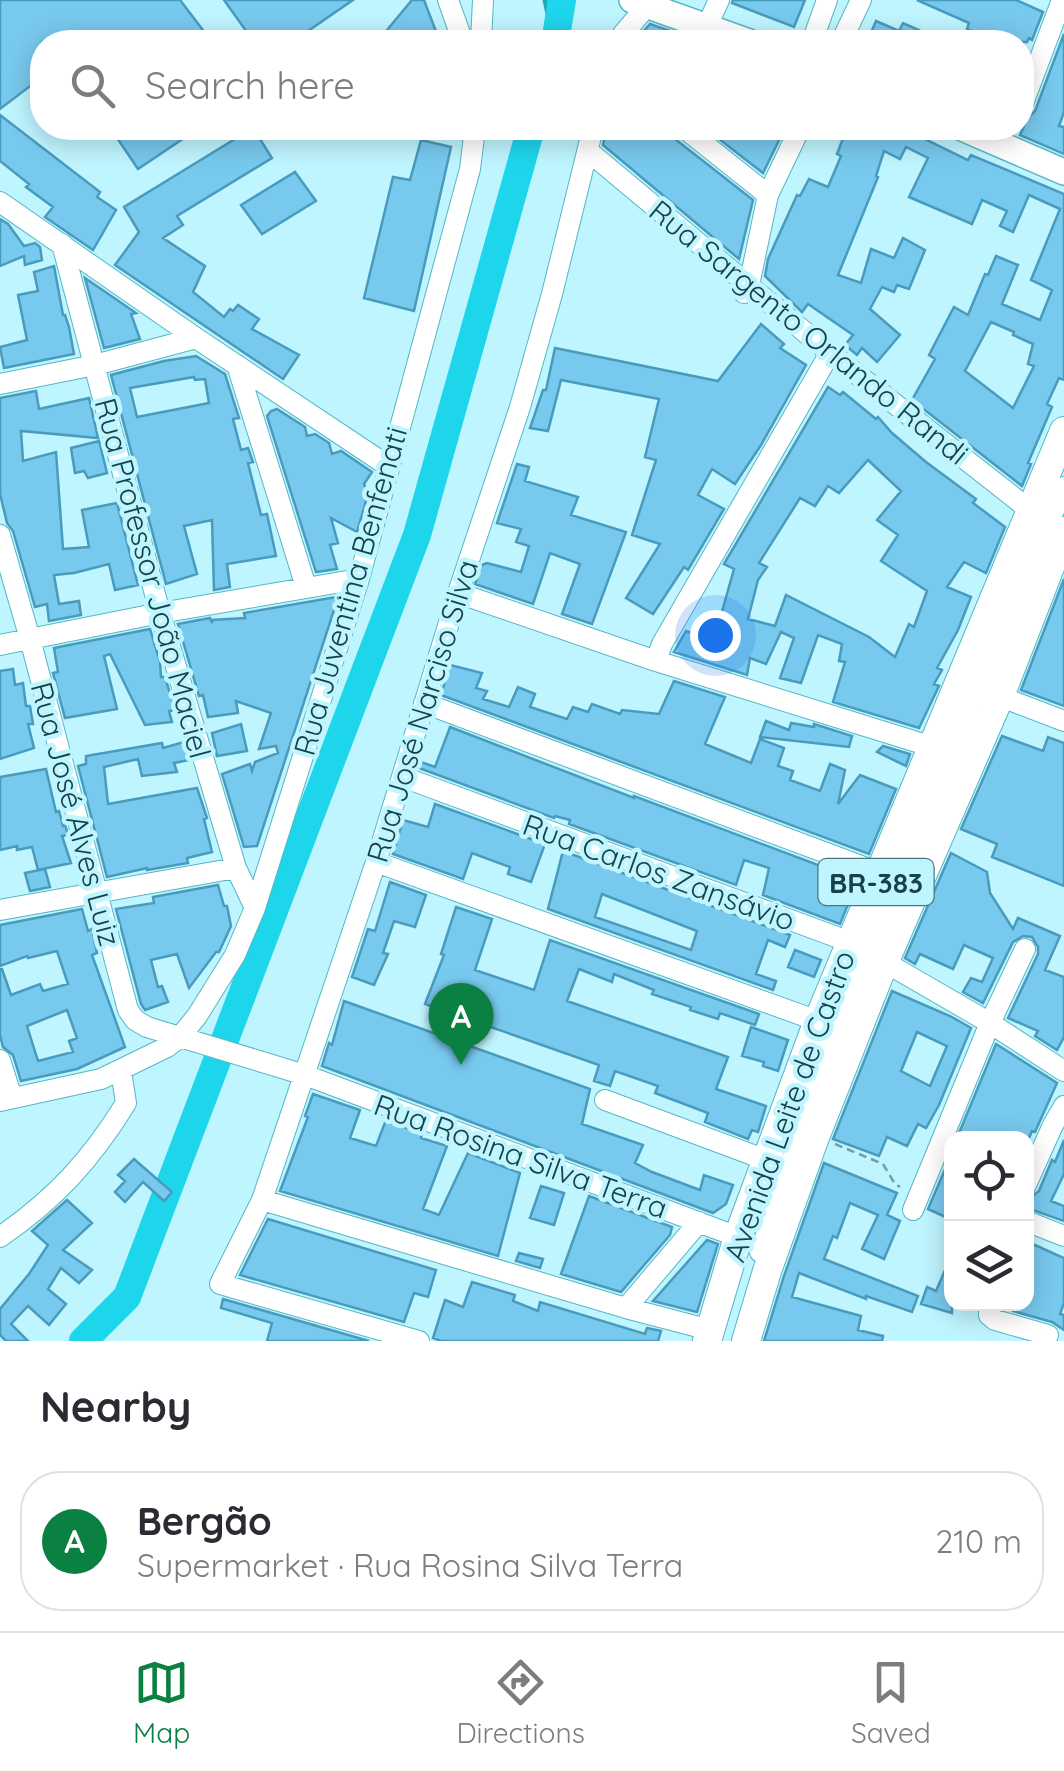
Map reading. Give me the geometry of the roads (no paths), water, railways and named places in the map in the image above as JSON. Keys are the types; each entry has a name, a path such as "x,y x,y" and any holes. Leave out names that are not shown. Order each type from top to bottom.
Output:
{"highway":[{"name":"Avenida Leite de Castro","path":"717,1337 738,1237 818,1021 866,952 1049,527 1064,431"},
{"name":"Avenida Leite de Castro","path":"746,1341 762,1266 815,1137 866,952 880,873 933,747 980,688 1049,527"},
{"path":"738,1237 762,1266"}],"main road":[{"path":"643,2 712,30"},
{"path":"1014,140 1064,172"}],"street":[{"path":"448,0 459,30"},
{"path":"482,30 483,0"},
{"path":"706,28 719,0"},
{"path":"816,30 826,0"},
{"path":"847,30 861,0"},
{"path":"1034,74 1062,0"},
{"path":"626,30 643,2"},
{"name":"Rua Juventina Benfenati","path":"180,1036 223,976 254,908 358,579 470,169 474,140"},
{"name":"Rua José Narciso Silva","path":"420,1341 220,1284 262,1200 295,1072 376,862 520,407 591,140"},
{"path":"699,140 768,195"},
{"path":"747,289 768,195 794,140"},
{"name":"Rua Sargento Orlando Randi","path":"587,156 828,357 1049,527"},
{"path":"0,202 388,466"},
{"name":"Rua Professor João Maciel","path":"62,244 160,613 236,868 254,908"},
{"path":"0,384 95,365 196,338"},
{"path":"656,661 662,644 828,357"},
{"path":"237,365 306,587"},
{"path":"1049,527 1064,487"},
{"name":"Rua José Alves Luiz","path":"0,535 128,1010 135,1020 147,1026 205,1044"},
{"path":"0,645 358,579"},
{"path":"458,593 656,661 933,747"},
{"path":"980,688 1064,721"},
{"path":"424,703 880,873"},
{"name":"Rua Carlos Zansávio","path":"403,777 866,952 1064,1071"},
{"path":"376,862 818,1021"},
{"path":"0,910 236,868"},
{"path":"916,1202 990,1024 1026,949"},
{"path":"262,1200 717,1337 762,1266 866,952"},
{"path":"0,1060 6,1099 85,1084 167,1047 180,1036"},
{"name":"Rua Rosina Silva Terra","path":"205,1044 295,1072 738,1237"},
{"path":"0,1237 28,1218 74,1176 106,1136 126,1103 120,1070"},
{"path":"605,1100 766,1160"},
{"path":"1034,1170 1060,1120"},
{"path":"626,1308 699,1222"},
{"path":"1034,1225 1064,1236"},
{"path":"990,1311 995,1320 1048,1335"}],"waterway":[{"path":"545,0 551,30"},
{"path":"557,30 562,0"},
{"path":"83,1341 127,1297 417,535 528,140"}],"place":[{"name":"Bergão","path":"461,1065"}]}
